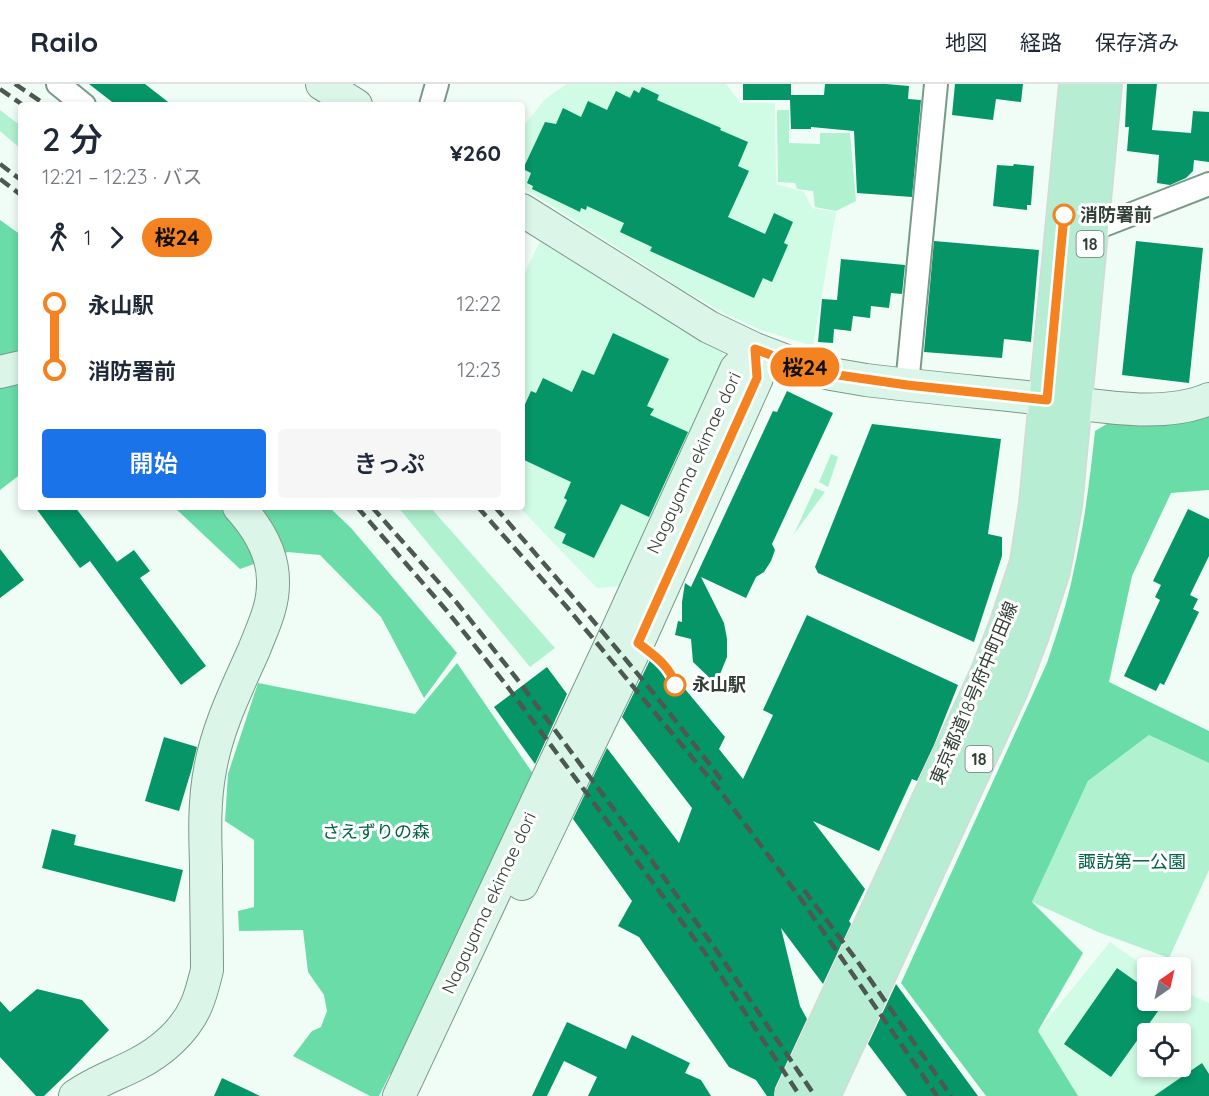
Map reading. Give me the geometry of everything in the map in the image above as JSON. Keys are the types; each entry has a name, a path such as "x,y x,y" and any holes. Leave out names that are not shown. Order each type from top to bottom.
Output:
{"main road":[{"name":"東京都道18号府中町田線","path":"823,1096 1011,690 1053,571 1065,506 1061,401 1076,84"},
{"name":"東京都道18号府中町田線","path":"792,1096 982,684 1007,623 1026,562 1036,504 1061,401 1091,230 1105,84"}],"street":[{"path":"58,84 80,102"},
{"path":"322,84 351,102"},
{"path":"431,102 437,84"},
{"path":"907,385 936,84"},
{"path":"1091,230 1209,184"},
{"path":"525,212 699,321 755,349 797,365 831,374 907,385 1126,408 1170,408 1209,399"},
{"name":"Nagayama ekimae dori","path":"399,1096 616,633 698,480 757,378 755,349"},
{"path":"0,372 18,368"},
{"name":"Nagayama ekimae dori","path":"422,1096 638,643 698,480"},
{"path":"75,1096 90,1086 150,1057 176,1036 196,1008 203,989 207,970 206,847 210,769 221,728 268,613 273,584 271,562 262,539 242,510"}],"shaded area":[{"path":"567,84 726,84 741,103 775,103 776,184 804,192 812,208 836,212 813,346 761,330 687,292 672,325 723,353 724,361 622,586 597,588 522,510 525,510 525,273 540,241 657,315 673,283 525,189 525,124 545,99"},
{"path":"1110,942 1137,961 1137,1011 1191,1011 1191,995 1209,1003 1209,1096 1078,1096 1038,1031"}],"green space":[{"path":"0,110 18,124 18,146 0,131"},
{"path":"777,110 789,110 789,143 820,144 820,133 850,133 856,201 836,211 815,207 813,191 797,189 795,183 778,182"},
{"path":"0,220 18,233 18,476 0,490"},
{"path":"1209,416 1209,490 1171,493 1132,576 1109,682 1209,731 1209,763 1149,735 1088,781 1032,902 1083,953 1038,1031 1078,1096 986,1096 901,983 1047,663 1065,607 1077,556 1095,431 1110,422 1177,424"},
{"path":"831,454 838,457 828,487 819,482"},
{"path":"815,488 825,492 794,534"},
{"path":"177,510 332,510 351,528 457,653 424,698 381,617 320,555 288,552 240,569"},
{"path":"400,510 433,510 555,648 530,667"},
{"name":"さえずりの森","path":"457,663 536,778 399,1077 390,1074 379,1096 370,1096 293,1056 312,1031 321,1027 327,1011 324,995 308,972 303,930 239,931 238,911 254,907 254,840 225,821 228,774 258,683 415,714"},
{"name":"諏訪第一公園","path":"1149,735 1209,763 1209,870 1169,957 1098,932 1032,902 1088,781"}],"building":[{"path":"89,84 145,84 168,102 112,102"},
{"path":"743,84 791,84 791,95 824,95 825,84 909,86 908,99 921,100 912,197 857,193 854,131 811,127 811,129 791,129 790,100 743,100"},
{"path":"955,84 1023,84 1021,102 996,99 993,120 952,115"},
{"path":"1127,84 1157,84 1152,130 1191,133 1193,111 1209,112 1209,162 1194,160 1193,171 1186,178 1170,185 1157,183 1159,155 1127,151 1129,127 1125,127"},
{"path":"642,87 659,95 657,100 748,142 738,166 749,171 728,217 765,234 774,213 793,222 784,243 788,245 772,282 763,278 754,298 650,251 652,247 620,232 624,223 587,206 586,210 581,208 580,212 532,189 533,186 527,183 531,173 525,170 525,165 545,122 556,124 563,108 581,117 588,101 607,110 616,91 630,98 634,90 639,93"},
{"path":"1014,164 1034,166 1031,205 1027,205 1027,210 993,206 997,165 1013,166"},
{"path":"934,241 1039,250 1031,342 1004,339 1002,358 924,352"},
{"path":"1136,241 1203,248 1189,383 1122,375"},
{"path":"841,259 905,265 902,294 891,293 889,308 871,306 870,318 853,316 851,331 834,329 833,343 818,342 822,299 837,300"},
{"path":"613,333 669,359 647,406 654,409 650,415 688,432 649,517 621,504 594,558 562,543 566,534 554,528 567,500 564,498 571,482 525,460 525,404 531,391 536,393 543,378 572,392 582,370 594,375"},
{"path":"787,391 833,413 772,544 775,550 771,561 764,572 756,577 746,598 701,577 724,623 727,639 727,657 716,684 693,662 691,639 675,635 678,621 682,622 685,583 691,587 773,411 777,412"},
{"path":"872,424 1001,439 988,534 1002,537 1002,556 974,642 818,573 815,567"},
{"path":"1188,509 1209,519 1209,556 1190,595 1198,599 1193,609 1199,612 1164,685 1160,683 1156,691 1124,676 1160,600 1155,597 1161,585 1153,581"},
{"path":"37,510 77,510 117,562 134,550 150,571 140,578 206,666 181,685 90,561 80,568"},
{"path":"0,549 24,580 0,598"},
{"path":"807,615 958,685 917,781 912,779 879,851 813,821 865,889 823,984 781,928 800,1006 807,1019 775,1088 774,1096 767,1096 756,1080 729,1067 639,937 618,926 632,901 573,819 607,748 679,843 692,808 622,717 654,652 725,737 719,749 743,779 773,715 763,710"},
{"path":"547,667 567,694 535,764 494,707"},
{"path":"164,737 197,747 179,811 145,801"},
{"path":"52,829 76,835 74,845 183,870 175,902 42,868"},
{"path":"1117,968 1137,982 1137,1011 1158,1011 1150,1023 1137,1023 1137,1041 1111,1077 1064,1044"},
{"path":"896,984 978,1096 907,1096 868,1044"},
{"path":"37,989 82,1000 109,1030 44,1096 36,1096 0,1057 0,1001 10,1012"},
{"path":"567,1022 626,1049 632,1035 690,1063 685,1073 701,1080 711,1096 588,1096 597,1077 564,1061 547,1096 532,1096"},
{"path":"1202,1063 1209,1074 1209,1096 1154,1096 1182,1077 1191,1077 1191,1071"},
{"path":"222,1078 260,1096 214,1096"}],"railway":[{"path":"15,84 42,102"},
{"path":"0,89 19,102"},
{"path":"0,164 18,178"},
{"path":"0,179 18,193"},
{"path":"360,510 447,611 507,686 711,961 800,1096"},
{"path":"375,510 457,603 517,679 719,954 815,1096"},
{"path":"481,510 566,606 721,792 798,895 937,1096"},
{"path":"498,510 640,677 723,782"},
{"path":"804,890 858,962 951,1096"}],"bus line":[{"name":"桜24","path":"675,685 673,676 666,668 638,643 757,378 755,349 797,365 831,374 907,385 1047,400 1064,215"}],"place":[{"name":"消防署前","path":"1064,215"},
{"name":"永山駅","path":"675,685"}]}
